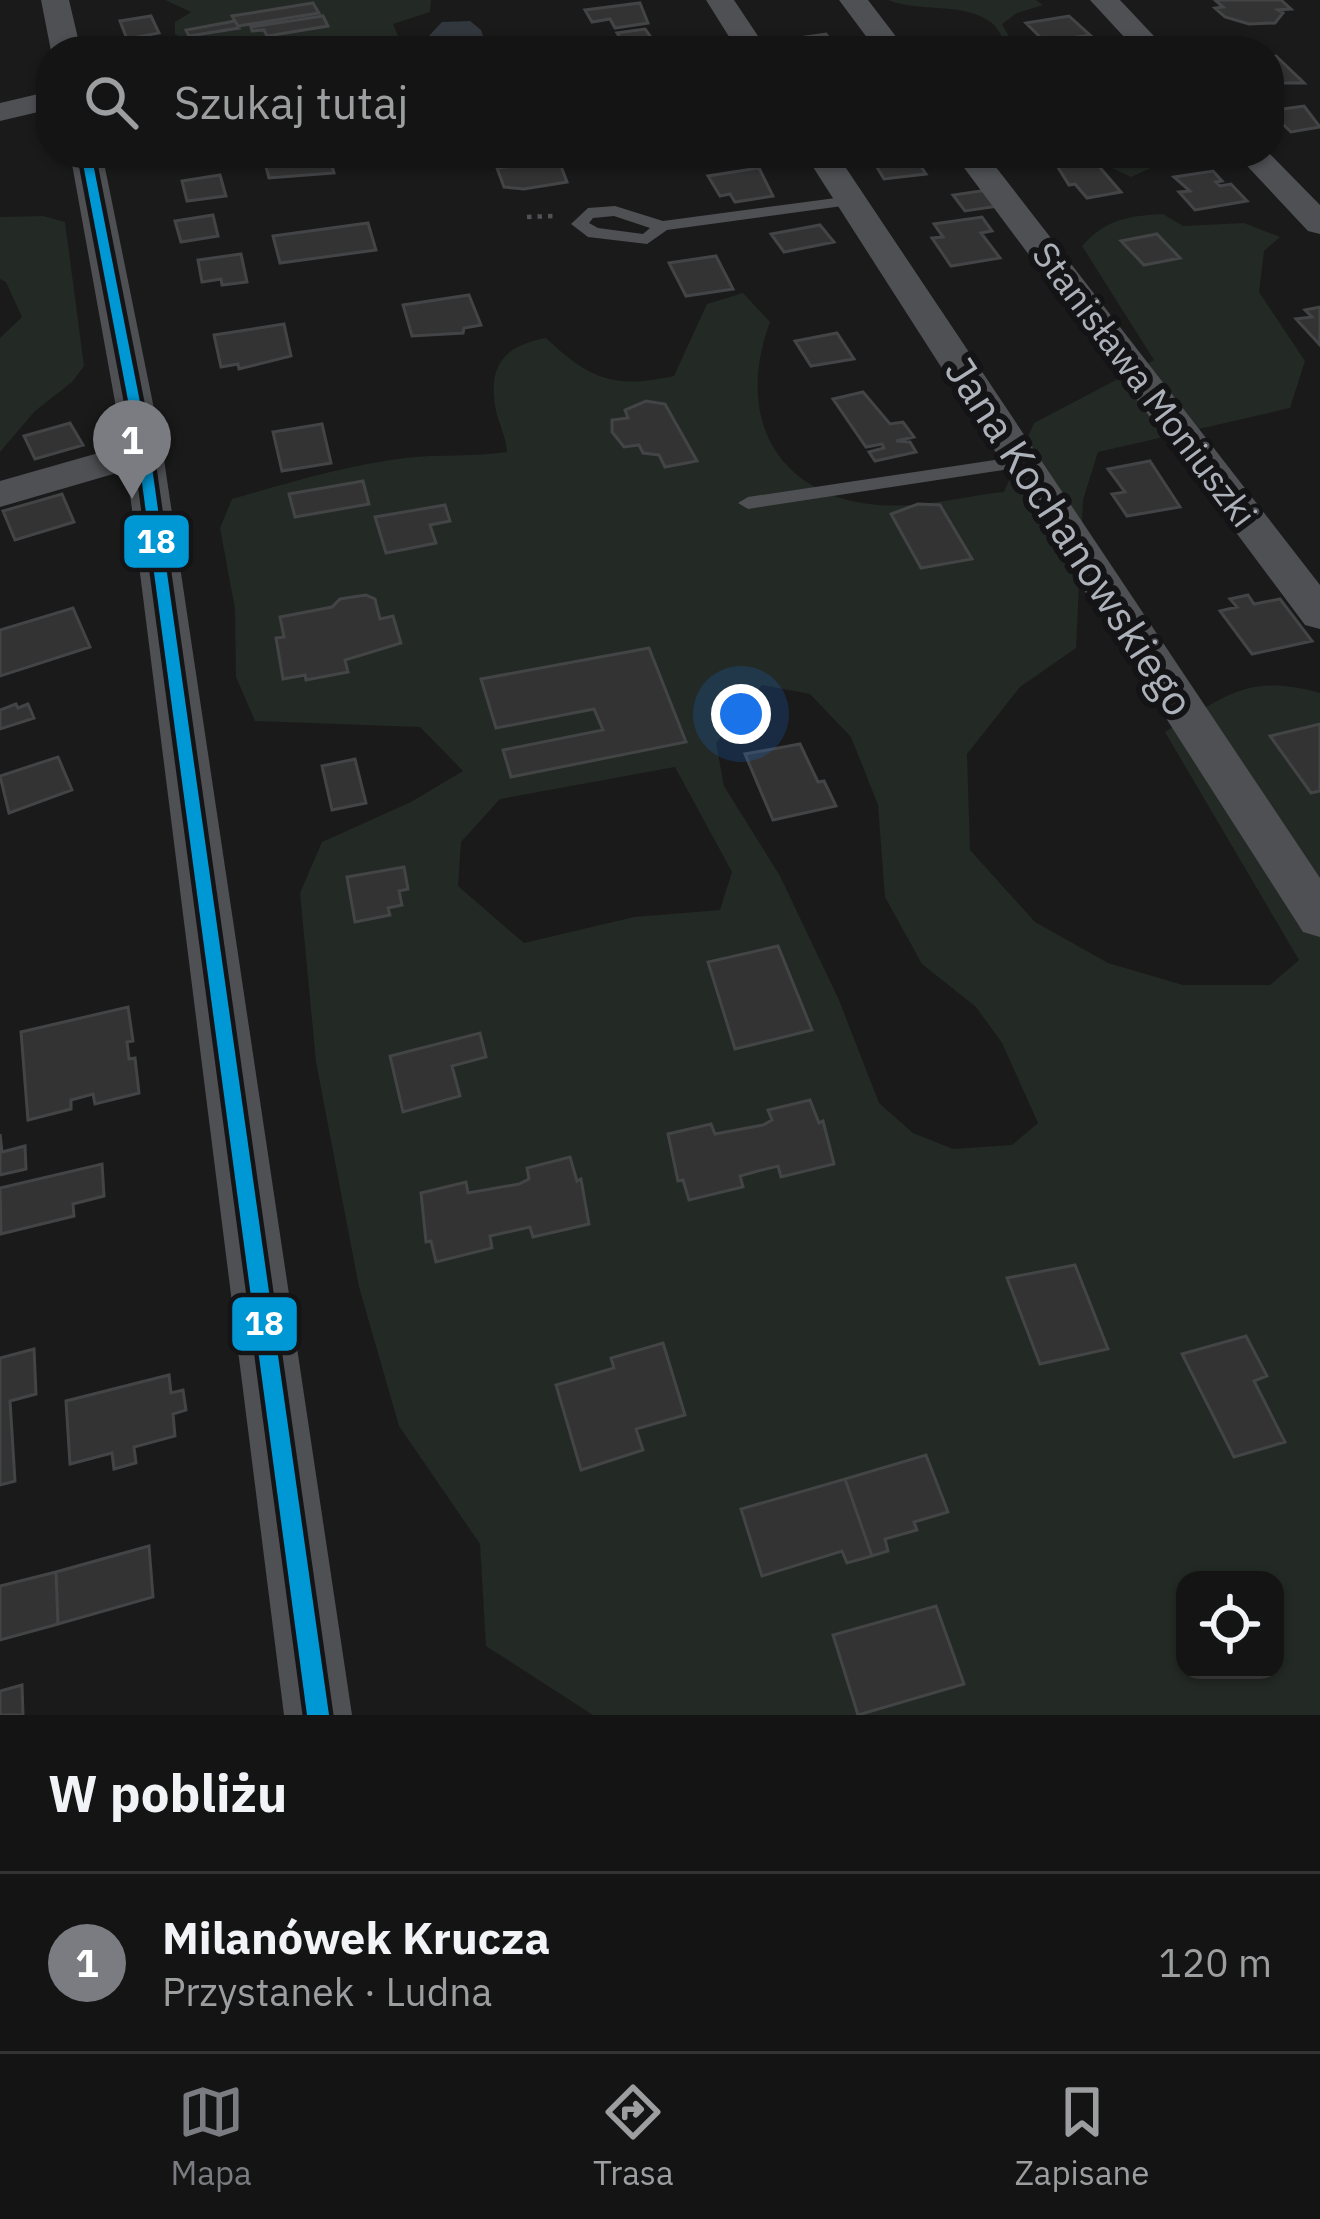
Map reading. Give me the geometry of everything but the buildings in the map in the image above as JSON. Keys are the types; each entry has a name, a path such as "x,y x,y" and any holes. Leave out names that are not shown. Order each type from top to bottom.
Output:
{"street":[{"path":"56,0 63,36"},
{"path":"720,0 743,36"},
{"path":"853,0 881,36"},
{"path":"1104,0 1139,36"},
{"path":"0,112 36,104"},
{"path":"89,168 144,453 318,1715"},
{"name":"Jana Kochanowskiego","path":"830,168 1320,918"},
{"name":"Stanisława Moniuszki","path":"980,168 1320,614"},
{"path":"1266,168 1320,224"},
{"path":"0,494 144,453"}],"lane":[{"path":"662,226 851,201"},
{"path":"748,503 1022,463"}],"shaded area":[{"path":"165,0 431,0 430,12 393,24 398,36 178,36 175,22 191,12"},
{"path":"888,0 1036,0 1043,5 1017,13 1002,24 1009,36 1001,36 992,23 968,12"},
{"path":"470,21 483,36 429,36 442,22"},
{"path":"1112,168 1151,168 1131,177"},
{"path":"1163,214 1183,226 1244,223 1280,237 1264,251 1259,292 1305,361 1290,408 1098,452 1083,500 1076,648 1020,687 967,754 970,850 1035,922 1108,963 1183,985 1270,985 1299,960 1165,732 1222,699 1255,687 1295,687 1320,693 1320,1715 593,1715 486,1646 480,1544 399,1426 359,1287 316,1062 300,893 322,842 411,802 463,771 420,727 255,721 236,677 235,609 220,528 232,499 296,481 405,458 507,452 494,390 498,367 511,351 546,338 604,378 635,381 674,376 707,304 743,293 770,322 759,362 758,399 765,431 781,458 804,480 833,495 869,504 923,504 1004,492 1034,423 1154,360 1082,246 1109,225","holes":["762,685 810,694 851,737 878,805 885,897 922,964 976,1007 1002,1043 1038,1123 1012,1145 953,1149 913,1133 879,1103 839,1000 780,876 724,786 716,743","675,767 732,872 720,910 634,917 524,943 458,886 461,842 500,799"]},
{"path":"43,216 65,222 84,366 72,382 35,411 0,452 0,338 22,317 6,282 0,279 0,217"}],"transit line":[{"name":"18","path":"89,168 144,453 318,1715"}],"place":[{"name":"Milanówek Krucza","path":"132,499"}]}
